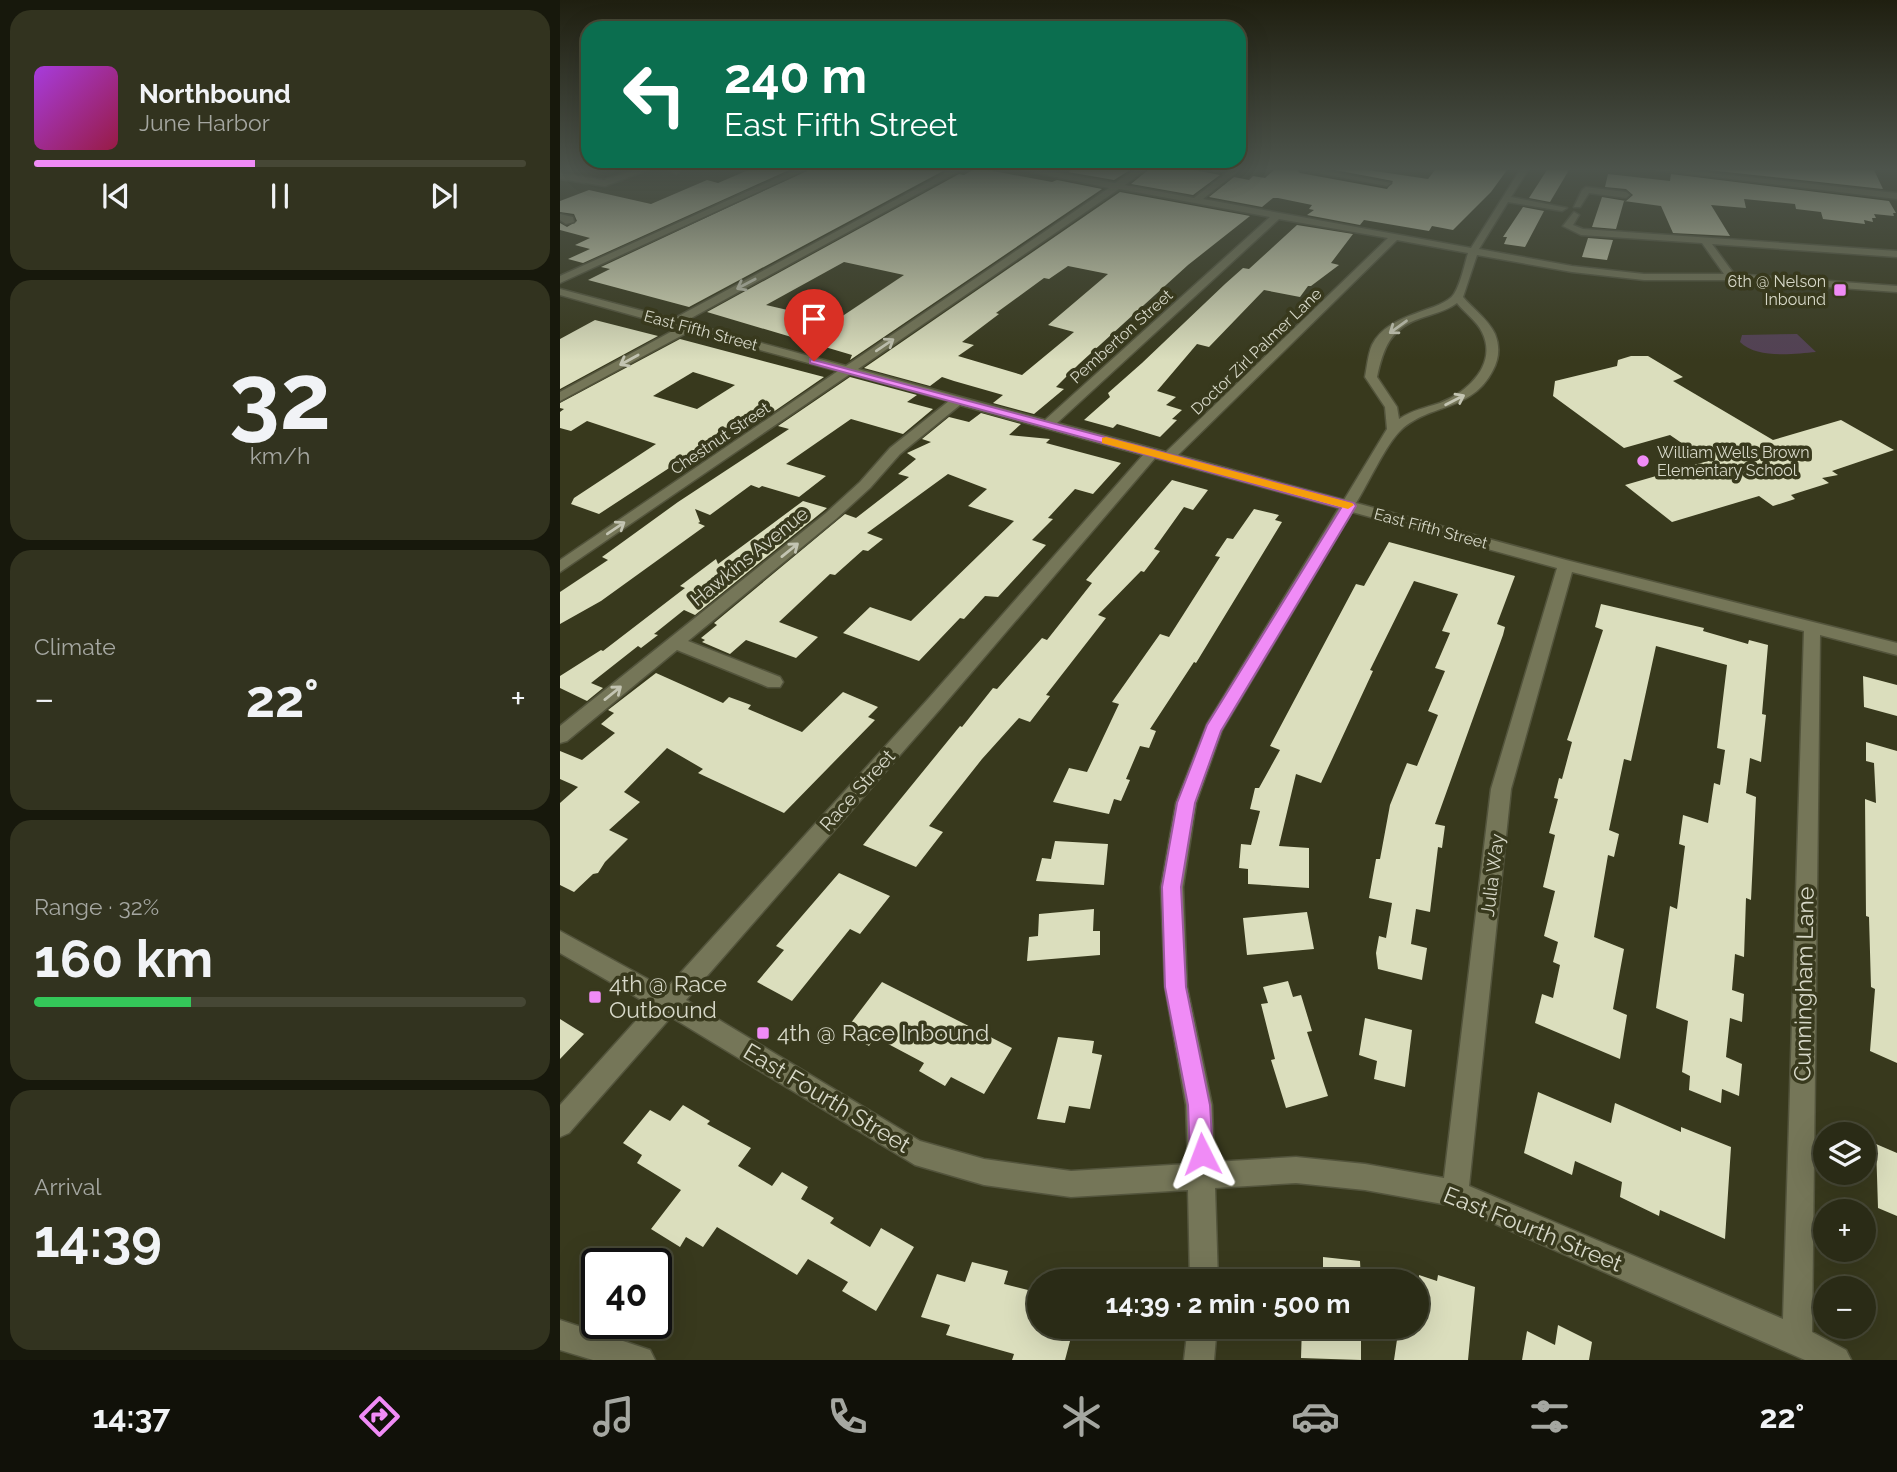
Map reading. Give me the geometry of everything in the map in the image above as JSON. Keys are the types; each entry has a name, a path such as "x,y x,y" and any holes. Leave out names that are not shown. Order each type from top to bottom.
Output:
{"street":[{"path":"560,280 662,233"},
{"path":"674,323 840,233"},
{"name":"Chestnut Street","path":"560,567 1048,233"},
{"name":"Pemberton Street","path":"1048,424 1258,233"},
{"path":"1382,233 1573,269 1644,277 1731,277 1897,289"},
{"path":"1394,429 1391,407 1371,377 1378,345 1399,325 1446,306 1458,298 1474,250 1484,233"},
{"path":"1612,233 1897,254"},
{"name":"Doctor Zirl Palmer Lane","path":"1160,455 1396,236"},
{"path":"1706,242 1731,277"},
{"name":"East Fifth Street","path":"560,292 1566,565 1897,649"},
{"path":"1204,1269 1199,1105 1176,987 1172,887 1186,803 1213,729 1394,429 1413,416 1448,404 1472,391 1488,369 1492,358 1491,338 1484,325 1458,298"},
{"path":"1432,311 1449,310 1472,315"},
{"path":"560,397 688,327"},
{"path":"1384,398 1413,410 1432,409"},
{"name":"Hawkins Avenue","path":"560,736 831,516 865,485 895,451 958,400"},
{"name":"Race Street","path":"560,1124 1160,455"},
{"name":"Julia Way","path":"1455,1193 1502,789 1566,565"},
{"name":"Cunningham Lane","path":"1797,1340 1812,628"},
{"path":"674,643 774,682"},
{"name":"East Fourth Street","path":"560,941 915,1152 984,1172 1071,1184 1296,1170 1365,1177 1455,1193 1797,1340 1836,1360"},
{"path":"560,1335 640,1360"},
{"path":"1199,1360 1201,1339"}],"shaded area":[{"path":"1797,334 1816,352 1766,353 1740,342 1742,335"}],"building":[{"path":"573,233 648,233 583,263 568,259 590,249 575,245 590,238"},
{"path":"673,233 826,233 689,307 588,280 610,269 601,267"},
{"path":"850,233 1036,233 850,360 852,355 707,312","holes":["844,262 904,275 835,321 766,305"]},
{"path":"1060,233 1228,233 1188,265 1079,364 1056,387 1064,389 1034,414 993,403 1003,395 942,377 930,386 864,368","holes":["1068,266 1108,274 1048,325 1074,332 1022,375 958,356 974,345 962,342 1044,278 1049,279"]},
{"path":"1288,233 1353,234 1331,263 1339,265 1308,286 1300,297 1264,290 1209,347 1197,344 1157,391 1176,397 1166,405 1182,410 1172,419 1177,420 1160,437 1117,424 1113,428 1084,420 1110,397 1108,393 1225,284 1243,268 1249,269"},
{"path":"1505,233 1532,233 1525,247 1504,244 1507,237 1503,237"},
{"path":"1682,233 1728,233 1730,236"},
{"path":"1588,238 1613,240 1607,260 1582,257"},
{"path":"595,320 658,336 560,389 560,339"},
{"path":"680,339 824,377 760,421 747,417 599,514 571,504 574,498 656,444 587,421 571,431 560,428 560,412 564,409 560,408 560,403","holes":["693,372 735,385 697,409 653,396"]},
{"path":"1631,356 1648,356 1683,377 1673,381 1773,440 1841,420 1894,450 1832,471 1838,475 1822,478 1829,483 1791,495 1795,499 1773,506 1759,496 1672,522 1625,485 1708,461 1670,435 1624,448 1553,396 1555,381 1617,366 1618,360"},
{"path":"850,377 917,395 907,402 933,409 903,434 851,419 786,464 826,476 799,497 751,485 710,515 695,509 700,522 698,523 705,526 601,601 560,624 560,592 608,560 602,557 678,502 789,429 778,426"},
{"path":"981,413 1021,424 1009,435 1050,439 1046,443 1121,463 1093,494 1075,489 1048,518 1053,519 1032,540 1046,545 998,597 985,596 919,661 843,633 870,607 911,621 1014,521 968,506 987,489 948,474 867,533 883,539 868,551 863,550 835,575 830,574 779,622 818,637 796,658 746,640 730,654 702,642 705,640 701,638 717,625 714,623 845,514 856,518 909,477 898,474 916,459 907,453 931,442 922,439 949,417 969,422"},
{"path":"1172,480 1208,490 1193,510 1184,507 1154,549 1160,551 1144,572 1141,571 1098,615 1106,618 1046,695 1050,696 1030,722 1019,718 982,759 929,826 943,832 916,867 863,845 993,688 997,689 1042,638 1047,640 1092,583 1086,580"},
{"path":"803,501 827,508 695,615 684,610 654,634 658,635 641,648 638,646 591,683 603,688 587,701 560,688 560,676 603,651 685,588 680,586 716,559 718,564"},
{"path":"1254,509 1279,515 1275,520 1282,522 1196,663 1194,662 1150,729 1156,731 1149,748 1140,746 1126,779 1130,780 1121,801 1114,799 1109,814 1053,802 1069,768 1087,772 1119,704 1112,702 1160,634 1169,637 1220,557 1215,556 1227,538 1233,539"},
{"path":"1389,542 1515,576 1497,624 1505,627 1503,635 1435,824 1445,826 1442,848 1438,847 1430,912 1416,909 1411,944 1427,948 1422,980 1378,969 1376,953 1379,936 1386,938 1392,903 1369,898 1376,859 1380,859 1390,805 1407,763 1417,766 1438,715 1428,711 1445,671 1435,668 1450,633 1442,631 1458,594 1414,581 1370,670 1373,671 1321,783 1296,774 1279,846 1309,848 1309,888 1248,884 1248,869 1239,868 1241,844 1251,845 1260,811 1250,809 1255,788 1259,788 1280,750 1270,746 1356,584 1364,586"},
{"path":"1601,604 1704,628 1703,631 1748,644 1749,640 1768,645 1762,714 1766,715 1761,762 1750,758 1746,793 1756,797 1751,900 1746,898 1744,957 1735,954 1732,990 1744,994 1742,1022 1730,1018 1726,1057 1742,1064 1739,1096 1722,1089 1721,1103 1689,1090 1690,1076 1682,1072 1688,1021 1656,1008 1670,906 1677,909 1685,846 1679,844 1683,815 1708,823 1714,783 1720,785 1725,750 1717,748 1727,665 1656,646 1631,761 1624,759 1609,830 1619,834 1614,857 1608,855 1594,937 1624,949 1613,1009 1627,1015 1620,1059 1535,1023 1542,994 1553,998 1560,965 1553,962 1558,942 1544,936 1555,891 1543,887 1555,835 1549,833 1558,799 1554,798 1572,742 1567,740 1603,630 1595,627"},
{"path":"656,673 723,703 729,697 751,705 748,709 802,732 843,692 878,707 868,717 875,720 784,813 698,773 703,769 667,748 624,792 640,802 609,830 628,839 598,873 593,874 574,892 560,885 560,803 578,787 560,779 560,751 582,760 615,733 601,724 614,713 608,710"},
{"path":"1863,676 1897,685 1897,716 1864,707"},
{"path":"1866,742 1897,751 1897,1063 1870,1051 1875,989 1871,987 1869,917 1866,916 1865,799 1876,803 1874,763 1866,761"},
{"path":"1055,841 1108,844 1104,885 1036,881 1042,858 1051,859"},
{"path":"839,873 890,896 860,934 850,929 792,1001 757,982 784,950 776,946"},
{"path":"1094,909 1093,931 1100,931 1100,955 1027,961 1029,937 1038,936 1039,914"},
{"path":"1307,912 1314,949 1247,955 1243,918"},
{"path":"1288,981 1293,997 1301,995 1312,1031 1307,1032 1328,1096 1286,1108 1271,1060 1275,1059 1261,1004 1268,1003 1263,987"},
{"path":"882,982 1012,1048 984,1094 951,1077 945,1086 919,1071 924,1063 875,1037 869,1046 844,1032"},
{"path":"1365,1018 1412,1030 1405,1087 1374,1079 1377,1061 1359,1055"},
{"path":"560,1019 584,1034 560,1059"},
{"path":"1058,1037 1094,1041 1092,1053 1102,1055 1090,1109 1069,1106 1065,1123 1037,1119"},
{"path":"1538,1092 1611,1123 1615,1103 1681,1132 1681,1127 1731,1147 1725,1239 1660,1210 1659,1216 1620,1197 1622,1182 1575,1161 1572,1175 1524,1153"},
{"path":"683,1105 710,1121 707,1124 751,1148 738,1166 772,1186 782,1172 808,1187 801,1199 834,1218 830,1223 870,1247 881,1228 914,1247 876,1311 842,1291 848,1282 808,1259 797,1275 717,1227 703,1247 686,1237 680,1247 651,1229 681,1190 637,1163 642,1155 623,1143 650,1110 670,1121"},
{"path":"1876,1144 1897,1153 1897,1216 1878,1208"},
{"path":"1323,1257 1360,1261 1360,1269 1323,1269"},
{"path":"972,1262 1008,1271 1004,1284 1027,1290 1027,1339 1071,1339 1065,1360 1012,1360 1014,1354 946,1335 950,1325 921,1317 937,1274 965,1282"},
{"path":"1438,1275 1475,1287 1468,1360 1394,1360 1397,1339 1429,1339 1429,1278 1437,1281"},
{"path":"1558,1325 1592,1342 1589,1360 1522,1360 1527,1331 1555,1345"},
{"path":"1302,1339 1361,1339 1361,1360 1301,1358"}],"slow traffic":[{"path":"1106,440 1348,505"}],"place":[{"name":"6th @ Nelson Inbound","path":"1840,290"},
{"name":"William Wells Brown Elementary School","path":"1643,461"},
{"name":"4th @ Race Outbound","path":"595,997"},
{"name":"4th @ Race Inbound","path":"763,1033"}],"route":[{"path":"814,361 1349,506 1213,729 1186,803 1172,887 1176,987 1199,1105 1202,1154"}]}
